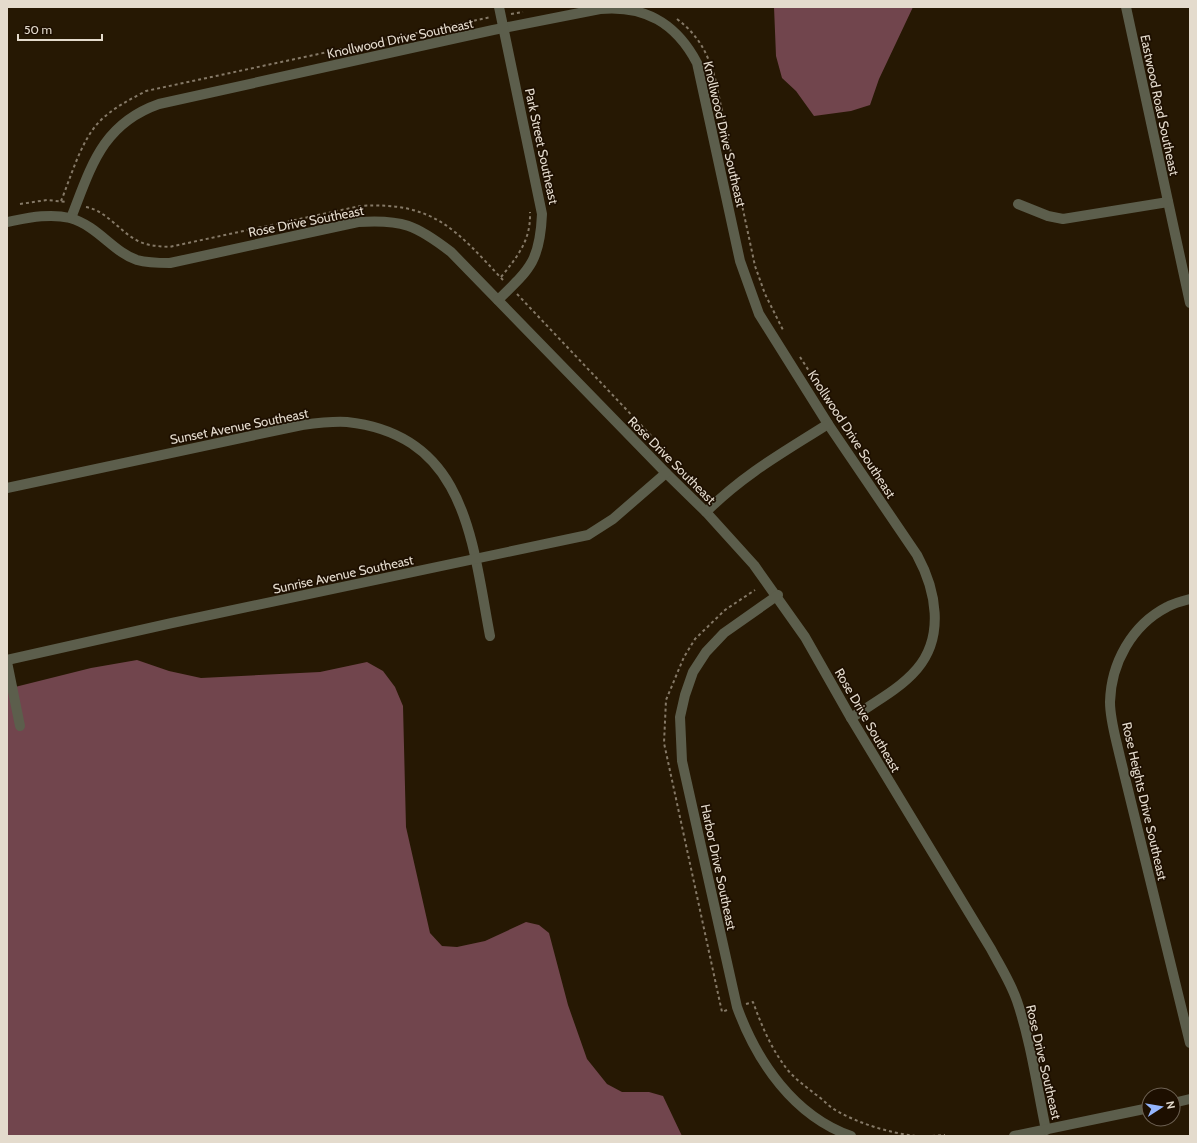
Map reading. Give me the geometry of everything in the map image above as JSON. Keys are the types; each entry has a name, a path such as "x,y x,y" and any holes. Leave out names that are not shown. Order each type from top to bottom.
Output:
{"street":[{"name":"Knollwood Drive Southeast","path":"71,218 94,161 106,142 123,124 140,111 167,102 493,30 600,9 618,7 636,10 666,24 679,35 698,63 740,261 747,286 758,314 828,424 917,555 926,572 932,589 935,606 935,622 930,644 917,669 898,687 851,718"},
{"name":"Eastwood Road Southeast","path":"1126,7 1190,303"},
{"name":"Park Street Southeast","path":"498,300 524,275 538,252 542,214 500,11"},
{"path":"1018,204 1048,216 1063,219 1168,202"},
{"name":"Rose Drive Southeast","path":"7,222 42,216 71,218 100,233 127,255 151,263 170,262 358,222 391,221 404,223 418,229 451,252 666,473 706,512 754,565 778,595 805,637 851,718 991,949 1008,980 1017,1000 1025,1029 1046,1130"},
{"name":"Sunset Avenue Southeast","path":"7,488 302,425 347,422 388,432 411,444 430,459 444,474 456,494 466,517 490,636"},
{"path":"706,512 727,491 748,475 828,424"},
{"name":"Sunrise Avenue Southeast","path":"7,661 172,623 588,535 613,519 666,473"},
{"name":"Harbor Drive Southeast","path":"778,595 724,633 706,652 693,672 685,695 680,717 682,761 737,1007 748,1036 761,1059 780,1085 799,1104 834,1133 851,1136"},
{"name":"Rose Heights Drive Southeast","path":"1190,599 1168,606 1147,619 1132,635 1121,654 1114,676 1110,702 1113,727 1120,757 1190,1043"},
{"path":"7,661 20,726"},
{"path":"1014,1136 1141,1110"}],"path":[{"path":"493,30 490,17 500,11 528,11"},
{"path":"672,16 696,37 708,54 715,78 756,266 765,294 786,336"},
{"path":"20,204 47,200 76,204 91,208 137,240 149,245 168,247 360,206 381,204 400,206 419,211 463,236 659,444"},
{"path":"501,277 521,253 527,236 530,207"},
{"path":"798,354 818,385"},
{"path":"737,1007 753,1002 761,1025 784,1066 800,1082 836,1111 860,1122 885,1130 916,1136"},
{"path":"932,1136 945,1135"}],"shaded area":[{"path":"774,7 913,7 879,79 870,105 851,111 814,116 796,91 782,78 776,56"},
{"path":"137,660 169,671 201,678 320,672 367,662 383,671 395,687 403,706 406,827 430,933 442,946 457,947 485,941 526,922 539,925 549,933 568,1005 587,1059 607,1084 622,1092 649,1092 663,1096 682,1136 7,1136 7,689 91,668"}]}
